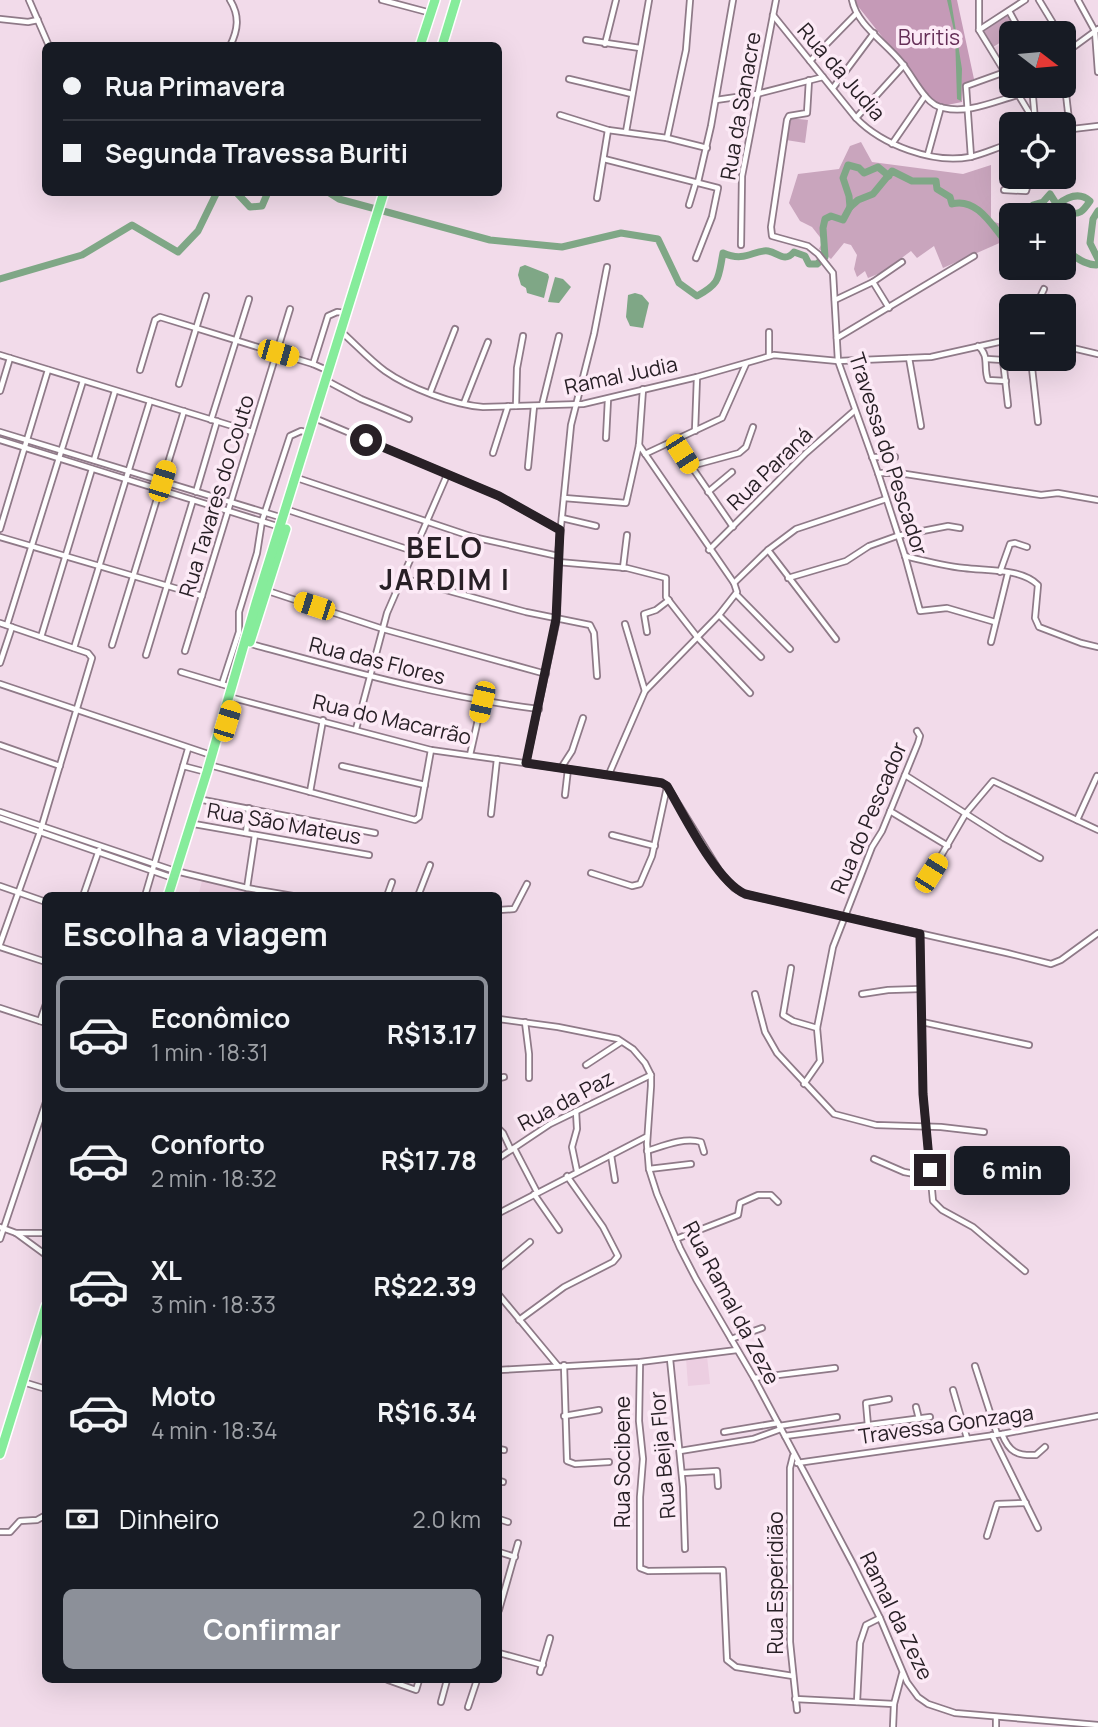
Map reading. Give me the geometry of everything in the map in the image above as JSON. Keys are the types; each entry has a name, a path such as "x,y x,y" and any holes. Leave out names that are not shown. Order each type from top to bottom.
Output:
{"highway":[{"path":"421,42 435,0"},
{"path":"443,42 456,0"},
{"path":"176,874 203,800 227,685 259,605 268,591 275,555 310,433 386,196"},
{"path":"171,892 250,644 264,579 275,555 319,421 375,230"},
{"path":"0,1442 42,1307"},
{"path":"0,1454 42,1319"}],"street":[{"path":"29,0 47,42"},
{"path":"230,0 235,8 237,21 232,42"},
{"path":"382,0 431,13"},
{"path":"605,44 616,0"},
{"path":"626,132 649,0"},
{"path":"667,138 686,50 690,0"},
{"path":"689,205 707,148 733,0"},
{"name":"Rua da Sanacre","path":"741,245 742,176 776,0"},
{"path":"852,0 856,13 904,65 925,96 941,107 967,109 999,95"},
{"path":"979,0 979,30 999,62"},
{"path":"979,30 1026,0"},
{"path":"1039,0 1052,21"},
{"path":"1078,0 1097,30 1098,72"},
{"path":"1009,11 1014,21"},
{"path":"810,61 856,13"},
{"name":"Rua da Judia","path":"773,15 856,118 875,135 892,144 947,159 971,157 999,147"},
{"path":"0,19 28,22 38,20"},
{"path":"1076,45 1097,30"},
{"path":"833,88 874,33"},
{"path":"586,40 640,48"},
{"path":"856,118 904,65"},
{"path":"971,157 966,86 999,74"},
{"path":"716,100 757,94 823,77"},
{"path":"569,79 632,94"},
{"name":"Travessa do Pescador","path":"809,80 807,113 789,116 787,120 771,234 776,239 804,244 818,254 834,273 838,361 878,473 920,611 947,608 995,622"},
{"path":"892,144 925,96"},
{"path":"928,154 941,107"},
{"path":"560,115 608,130 667,138 707,148"},
{"path":"1076,128 1098,126"},
{"path":"597,198 608,130"},
{"path":"604,159 719,190 696,258"},
{"path":"1004,190 1027,189"},
{"path":"837,338 974,256"},
{"path":"835,300 873,282 902,262"},
{"path":"526,763 556,619 560,530 575,405 594,334 607,267"},
{"path":"873,282 889,308"},
{"path":"1042,294 1044,289"},
{"path":"179,384 206,296"},
{"path":"196,492 249,299"},
{"name":"Rua Tavares do Couto","path":"185,651 290,309"},
{"path":"313,364 328,316 347,313"},
{"path":"140,370 158,317 329,371"},
{"path":"430,393 455,329"},
{"path":"769,332 769,356"},
{"name":"Ramal Judia","path":"345,335 388,373 430,393 482,407 575,405 697,377 769,356 838,361"},
{"path":"516,406 518,356 523,336"},
{"path":"542,405 559,336"},
{"path":"464,404 488,342"},
{"path":"838,361 951,354 999,342"},
{"path":"978,346 986,359 988,380 1006,381"},
{"path":"1076,349 1098,354"},
{"path":"0,355 252,432"},
{"path":"0,391 10,358"},
{"path":"909,358 921,426"},
{"path":"986,359 1003,360 1008,405"},
{"path":"645,454 722,418 746,363"},
{"path":"0,529 48,370"},
{"path":"1032,371 1038,422"},
{"path":"695,431 697,377"},
{"path":"0,663 32,546 83,381"},
{"path":"331,383 409,419"},
{"path":"564,498 623,505 626,503 639,446 643,389"},
{"path":"94,461 116,391"},
{"path":"606,438 608,399"},
{"path":"74,648 150,401"},
{"path":"493,453 508,406"},
{"path":"528,467 534,406"},
{"path":"113,645 184,411"},
{"name":"Rua Paraná","path":"709,550 806,453 854,411"},
{"path":"319,421 499,496 560,530"},
{"path":"691,466 739,453 746,447 753,427"},
{"path":"181,672 227,685 239,632 239,612 262,521 290,436 302,431 310,433"},
{"path":"0,432 285,519 414,551"},
{"path":"0,440 262,521 285,519"},
{"path":"674,441 733,527"},
{"path":"639,446 735,585 736,594 790,649"},
{"path":"872,457 895,457"},
{"path":"41,637 92,469"},
{"path":"708,492 732,472"},
{"path":"878,473 899,473 1041,495 1058,493 1098,500"},
{"path":"356,729 387,613 447,475"},
{"path":"300,479 473,537 558,559 623,568 666,578 665,595 698,638 750,693"},
{"path":"735,585 783,537 802,526 886,499"},
{"path":"146,655 193,500"},
{"path":"562,518 596,526"},
{"path":"788,578 846,561 869,546 897,536 948,526 960,528"},
{"path":"623,568 627,534"},
{"path":"0,537 202,596"},
{"path":"1000,572 1010,544 1027,547"},
{"path":"768,551 835,639"},
{"path":"905,556 1008,573 1037,582 1035,618 1039,627 1098,647"},
{"path":"991,642 1008,573"},
{"path":"250,575 264,579"},
{"path":"402,578 592,626 597,677"},
{"path":"268,591 383,629 546,674"},
{"path":"609,774 645,691 698,638 736,594"},
{"path":"647,632 644,614 656,610 669,600"},
{"path":"719,615 761,657"},
{"path":"0,623 88,653 92,662 41,829 0,946 42,961"},
{"path":"625,624 645,691"},
{"name":"Rua das Flores","path":"250,644 371,677 482,702 539,709"},
{"path":"0,684 212,755"},
{"name":"Rua do Macarrão","path":"233,698 431,750 609,774 667,786"},
{"path":"470,755 482,702"},
{"path":"561,768 572,751 583,718"},
{"path":"310,792 323,720"},
{"name":"Rua do Pescador","path":"804,1084 820,1061 817,1027 830,959 872,848 918,743 920,736 917,731"},
{"path":"0,745 60,766"},
{"path":"146,892 188,749"},
{"path":"183,766 210,769 417,819 431,750"},
{"path":"491,814 497,759"},
{"path":"342,766 425,785"},
{"path":"565,795 568,769"},
{"path":"905,775 1040,858"},
{"path":"1077,820 1097,776"},
{"path":"931,873 966,813 993,781 1098,830"},
{"path":"591,873 639,886 655,846 667,786"},
{"path":"667,786 714,864 736,890 745,894 1051,964 1061,960 1098,933"},
{"path":"203,800 375,833"},
{"path":"246,833 249,808"},
{"path":"890,811 948,846"},
{"path":"1,816 155,864 176,874"},
{"name":"Rua São Mateus","path":"194,824 369,855"},
{"path":"247,888 255,835"},
{"path":"612,835 655,846"},
{"path":"100,849 152,871 270,892"},
{"path":"84,892 100,849"},
{"path":"420,892 430,865"},
{"path":"388,892 392,882"},
{"path":"502,910 510,911 515,907 527,884"},
{"path":"0,886 42,901"},
{"path":"920,934 926,1128 934,1203 973,1227 1025,1271"},
{"path":"791,968 783,1015 793,1021 817,1027"},
{"path":"862,994 920,989"},
{"path":"755,994 768,1038 777,1053 829,1110 839,1117 876,1125 984,1132"},
{"path":"0,1007 42,1022"},
{"path":"502,1019 583,1031 622,1041 641,1057 650,1075"},
{"path":"525,1022 529,1078"},
{"path":"922,1023 1029,1045"},
{"path":"586,1065 622,1041"},
{"name":"Rua da Paz","path":"502,1155 576,1111 650,1075"},
{"name":"Rua Ramal da Zeze","path":"650,1075 647,1151 649,1169 657,1194 695,1279 754,1378 837,1535"},
{"path":"576,1111 577,1131 572,1147 577,1171"},
{"path":"0,1239 42,1113"},
{"path":"502,1132 559,1230"},
{"path":"502,1211 647,1137"},
{"path":"647,1151 673,1143 698,1140 704,1152"},
{"path":"611,1155 615,1180"},
{"path":"874,1159 904,1172 931,1177"},
{"path":"649,1169 691,1164"},
{"path":"519,1320 576,1281 613,1262 619,1255 567,1176"},
{"path":"676,1239 738,1215 740,1202 758,1195 771,1195 778,1202"},
{"path":"2,1228 16,1233 42,1252"},
{"path":"16,1233 42,1233"},
{"path":"502,1265 530,1242"},
{"path":"502,1300 561,1365 567,1461 575,1464 609,1462"},
{"path":"731,1339 762,1328"},
{"path":"502,1370 640,1362 737,1350"},
{"name":"Rua Beija Flor","path":"670,1359 682,1473 685,1549"},
{"name":"Rua Socibene","path":"640,1362 639,1421 643,1459 640,1570 722,1570 727,1660 736,1667 793,1676"},
{"path":"975,1366 997,1434 1038,1528"},
{"path":"754,1378 835,1368"},
{"path":"22,1382 42,1388"},
{"path":"953,1390 967,1438"},
{"path":"868,1426 866,1403 889,1399"},
{"path":"916,1407 919,1419"},
{"path":"564,1416 599,1410"},
{"name":"Travessa Gonzaga","path":"797,1463 997,1434 1098,1416"},
{"path":"724,1432 836,1417"},
{"path":"785,1436 930,1417"},
{"path":"680,1451 753,1439 779,1426"},
{"path":"997,1434 1006,1446 1017,1453 1034,1456 1045,1447"},
{"name":"Rua Esperidião","path":"793,1455 790,1468 790,1642 797,1710"},
{"path":"682,1473 717,1471 718,1486"},
{"path":"987,1536 997,1504 1026,1503"},
{"path":"0,1532 10,1532 22,1520 42,1517"},
{"path":"502,1520 508,1522"},
{"name":"Ramal da Zeze","path":"837,1535 880,1618 903,1673 918,1697 933,1707 956,1713 1098,1726"},
{"path":"502,1600 518,1543"},
{"path":"502,1553 515,1557"},
{"path":"857,1702 861,1636 866,1625 880,1618"},
{"path":"540,1672 550,1637"},
{"path":"502,1654 543,1665"},
{"path":"893,1727 894,1704 903,1673"},
{"path":"396,1683 416,1690 418,1683"},
{"path":"441,1702 446,1683"},
{"path":"468,1707 476,1683"},
{"path":"795,1699 894,1704"},
{"path":"996,1717 996,1727"}],"shaded area":[{"path":"947,0 951,0 962,69 961,101 957,99 955,35"},
{"path":"999,21 999,43 993,47 984,31"},
{"path":"789,118 808,120 805,143 786,140"},
{"path":"861,142 872,162 963,174 991,165 991,221 999,223 999,243 943,268 934,246 917,258 911,251 883,272 868,278 865,271 857,277 854,269 857,255 851,245 844,243 831,259 819,249 823,241 812,227 800,221 789,203 798,174 839,169 850,146"},
{"path":"525,265 548,274 544,298 527,293 526,288 521,285 518,275 520,267"},
{"path":"555,277 563,279 571,287 559,303 548,302"},
{"path":"628,295 642,295 649,303 643,328 630,326 626,317"},
{"path":"202,881 248,892 199,892"},
{"path":"707,1356 710,1384 688,1386 686,1358"}],"green space":[{"name":"Buritis","path":"853,0 957,0 974,79 963,84 962,102 942,106 933,101"}],"waterway":[{"path":"850,207 843,178 848,165 859,168 864,173 878,167 889,176"},
{"path":"334,196 490,240 562,247 621,233 658,239 679,283 697,296 717,279 723,253 738,257 768,251 787,257 794,252 805,256 809,264 817,264 825,257 825,219 831,216 843,220 850,207 858,200 873,194 892,171 912,181 936,181 937,189 950,197 952,204 961,203 977,209 999,233"},
{"path":"1040,203 1050,194 1056,203"},
{"path":"0,279 82,255 132,225 178,252 198,231 215,196"},
{"path":"240,196 250,207 262,206 266,196"},
{"path":"1060,203 1073,196 1082,196 1090,201 1076,213"},
{"path":"1098,211 1093,219 1090,243 1098,259"},
{"path":"1076,257 1087,263 1098,263"}],"district":[{"name":"BELO JARDIM I","path":"445,564"}],"route":[{"path":"366,440 499,496 560,530 556,619 526,763 662,783 667,786 722,876 736,890 920,934 923,1094 930,1170"}]}
